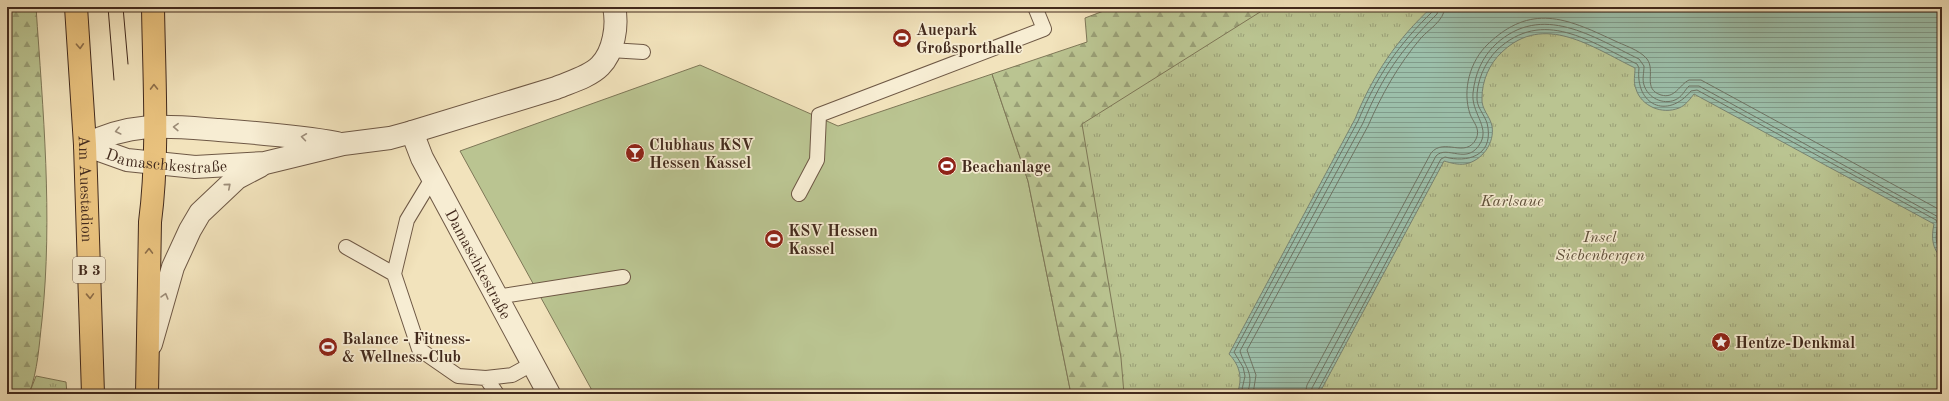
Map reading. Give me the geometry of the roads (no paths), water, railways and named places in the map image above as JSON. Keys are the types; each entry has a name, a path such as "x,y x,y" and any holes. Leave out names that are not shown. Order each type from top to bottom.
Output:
{"main road":[{"name":"Am Auestadion","path":"76,7 85,145 93,394"},
{"path":"147,394 146,360 154,126 153,7"}],"street":[{"name":"Damaschkestraße","path":"85,145 126,160 196,167 265,164 342,144 390,138 579,79 600,66 610,50 615,32 614,7"},
{"name":"Damaschkestraße","path":"85,145 106,135 127,129 154,126 270,133 342,144"},
{"name":"Damaschkestraße","path":"412,132 433,177 549,394"},
{"path":"146,360 173,267 190,230 200,213 237,178 265,164"}],"lane":[{"path":"799,194 817,160 819,115 1044,29 1035,7"},
{"path":"610,50 644,52"},
{"path":"433,177 408,220 394,274 419,349 458,376 486,378 512,375 532,364"},
{"path":"346,246 394,274"},
{"path":"496,297 623,277"},
{"path":"486,378 497,394"}],"water":[{"path":"1432,7 1942,7 1942,259 1936,251 1933,243 1934,224 1694,94 1686,104 1679,108 1672,110 1659,110 1653,108 1642,100 1636,89 1634,78 1635,68 1585,43 1568,37 1551,34 1534,35 1518,40 1502,52 1490,67 1482,92 1483,106 1492,126 1489,145 1482,155 1471,162 1460,164 1444,161 1319,394 1237,394 1240,383 1239,372 1236,363 1229,354 1355,119 1378,73 1397,45 1419,19"}],"tram line":[{"path":"108,7 114,80"},
{"path":"123,7 128,64"}],"place":[{"name":"Auepark Großsporthalle","path":"902,38"},
{"name":"Clubhaus KSV Hessen Kassel","path":"635,153"},
{"name":"Beachanlage","path":"947,166"},
{"name":"KSV Hessen Kassel","path":"774,239"},
{"name":"Hentze-Denkmal","path":"1721,342"},
{"name":"Balance - Fitness- & Wellness-Club","path":"328,347"}],"park label":[{"name":"Karlsaue","path":"1512,200"},
{"name":"Insel Siebenbergen","path":"1600,245"}]}
